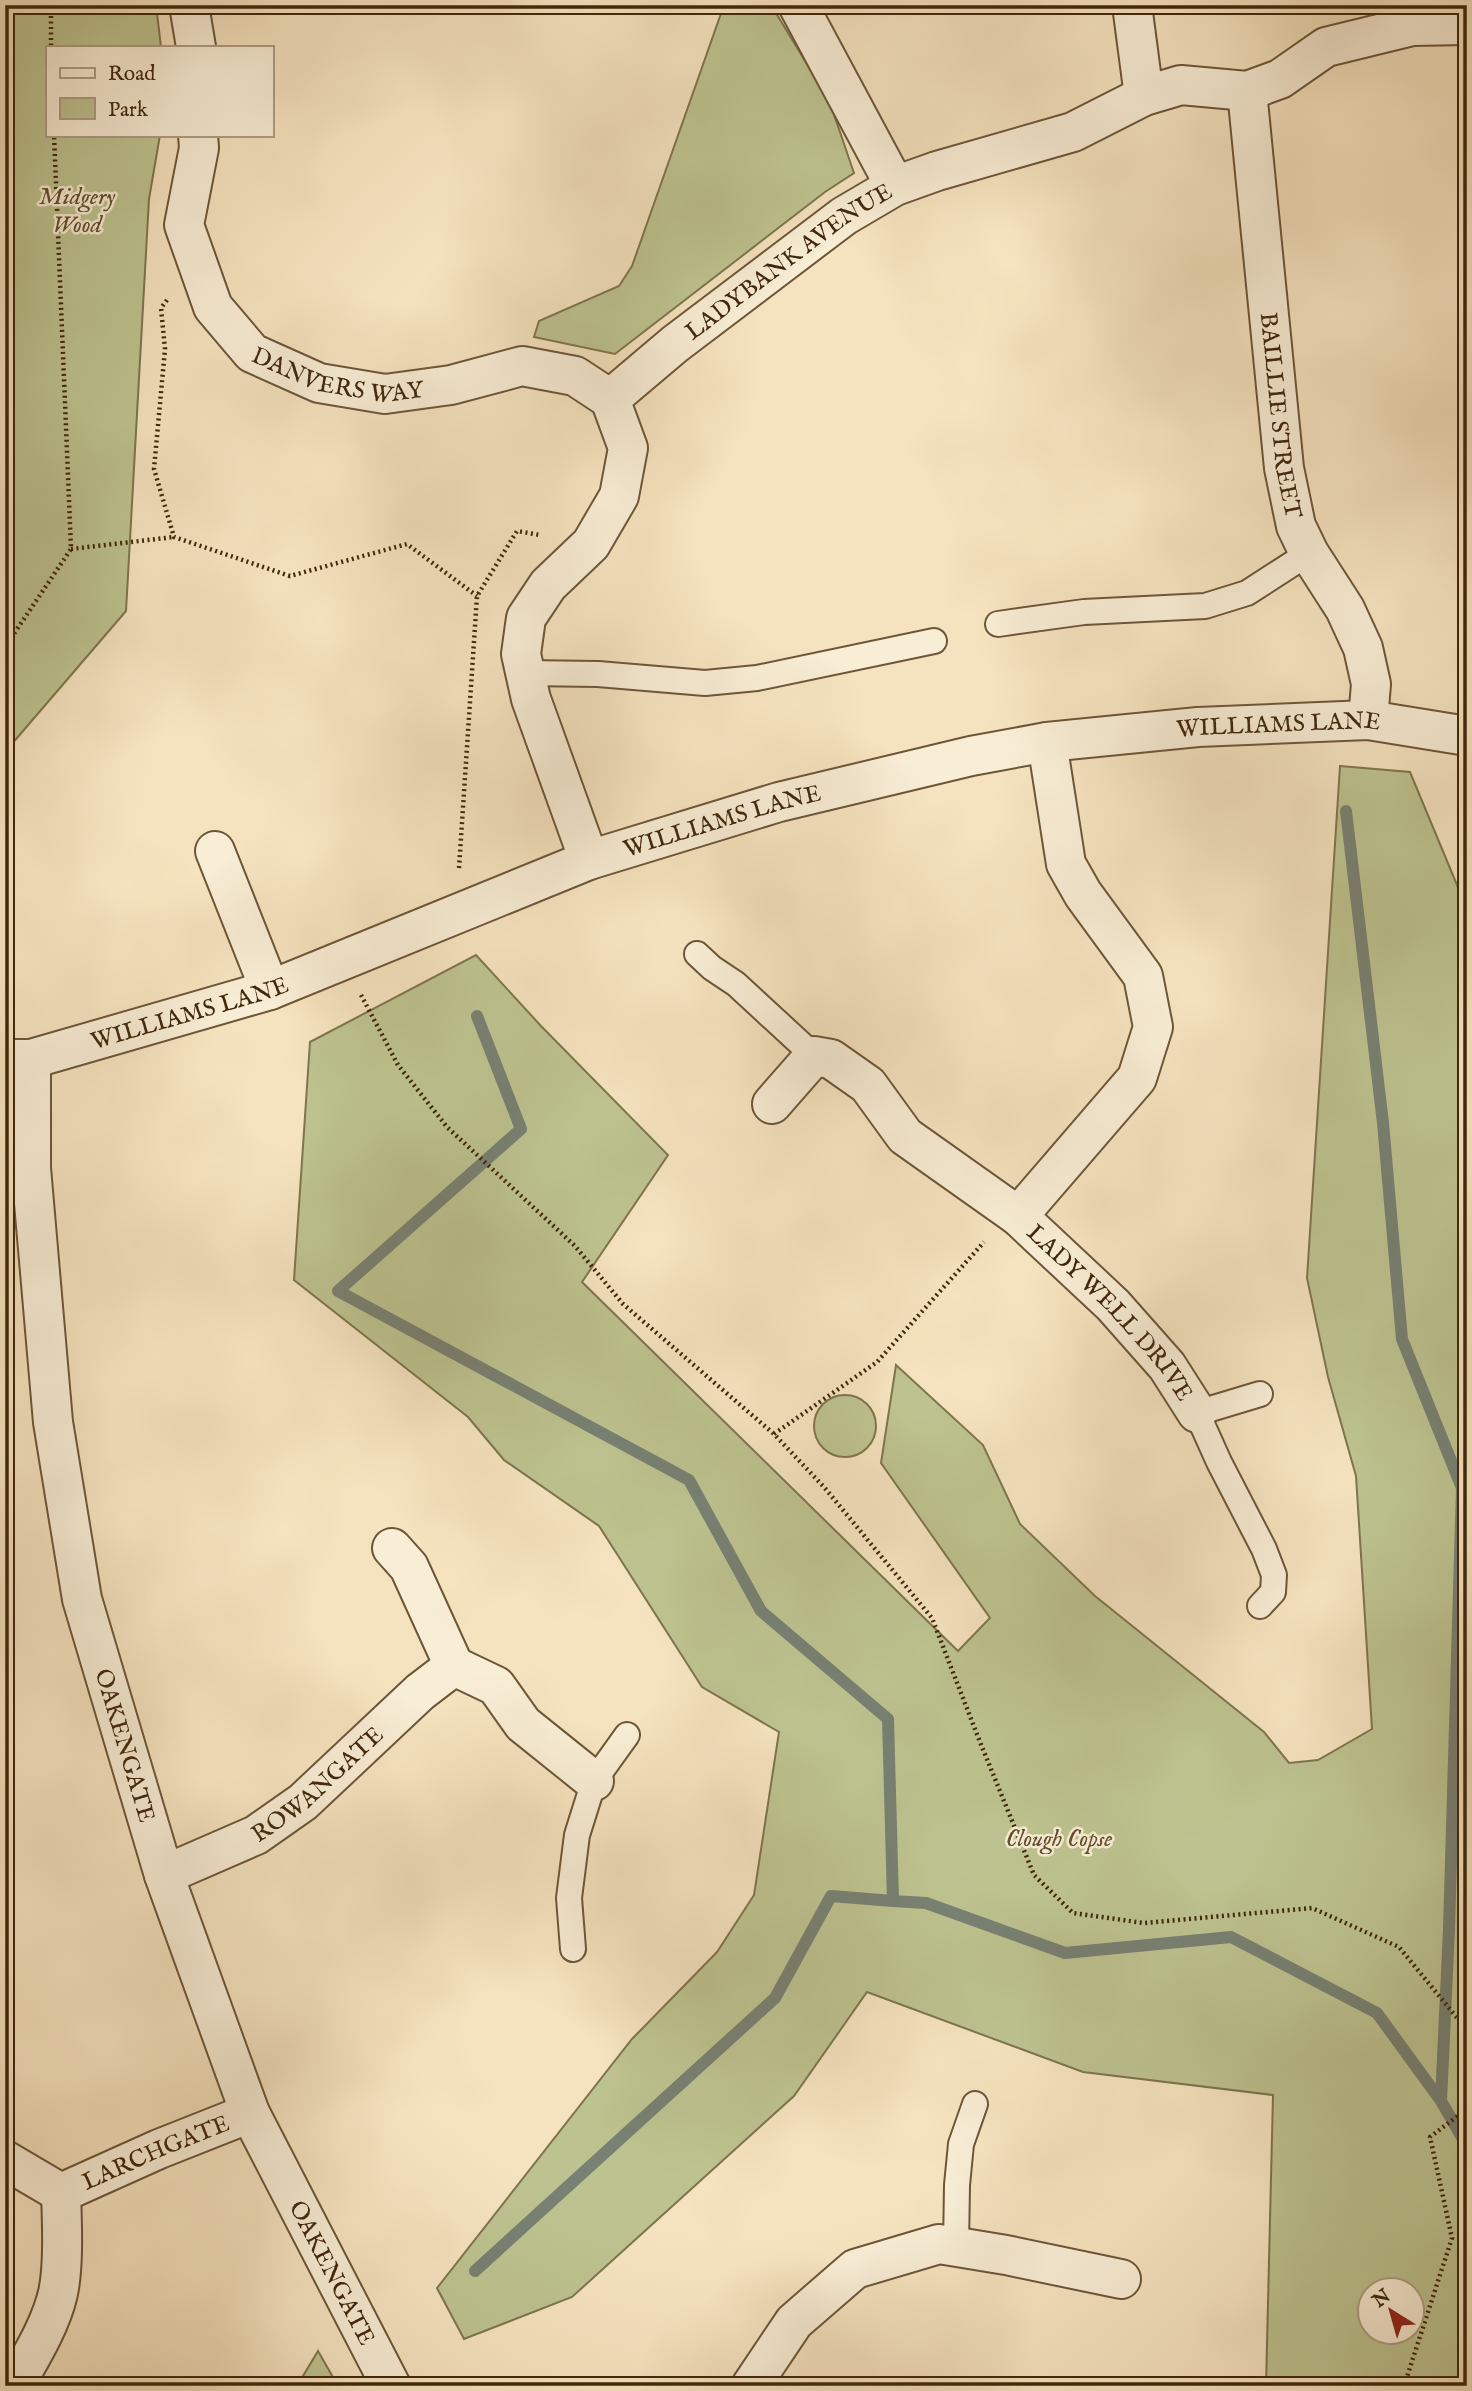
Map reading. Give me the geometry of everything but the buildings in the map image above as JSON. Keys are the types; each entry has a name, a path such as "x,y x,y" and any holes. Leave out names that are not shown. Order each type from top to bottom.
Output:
{"street":[{"path":"189,5 196,46"},
{"path":"798,5 895,186"},
{"path":"1132,5 1144,96"},
{"name":"LADYBANK AVENUE","path":"610,398 675,344 834,223 895,186 937,170 1073,132 1144,96 1181,85 1247,91 1280,79 1326,47 1412,26 1467,25"},
{"name":"BAILLIE STREET","path":"1247,91 1284,468 1296,526 1309,553 1345,609 1363,648 1371,684 1368,720"},
{"name":"DANVERS WAY","path":"198,136 184,225 213,306 252,353 319,383 386,394 451,385 522,366 575,376 610,398"},
{"path":"589,860 531,699 521,654 526,618 548,585 592,544 619,496 628,447 610,398"},
{"name":"WILLIAMS LANE","path":"18,1059 270,990 589,860 779,802 971,756 1047,743 1198,727 1368,720 1467,736"},
{"name":"LADY WELL DRIVE","path":"1018,1216 1137,1078 1153,1027 1143,976 1083,894 1066,864 1047,743"},
{"path":"215,850 270,990"},
{"path":"772,1104 814,1056"},
{"name":"LADY WELL DRIVE","path":"814,1056 831,1059 869,1085 905,1136 1018,1216 1122,1315 1167,1366 1197,1413"},
{"name":"OAKENGATE","path":"18,1059 31,1168 53,1422 82,1599 164,1875 250,2112 391,2386"},
{"path":"392,1548 409,1567 454,1666 496,1686 523,1724 594,1781"},
{"name":"ROWANGATE","path":"164,1875 256,1835 303,1802 420,1692 454,1666"},
{"name":"LARCHGATE","path":"61,2193 250,2112"},
{"name":"LARCHGATE","path":"5,2160 61,2193"},
{"name":"LARCHGATE","path":"14,2384 39,2341 58,2292 62,2232 61,2193"},
{"path":"751,2386 794,2322 855,2269 939,2244 1121,2279"}],"lane":[{"path":"998,624 1084,612 1215,604 1247,593 1309,553"},
{"path":"525,673 598,674 705,682 768,676 934,641"},
{"path":"697,954 736,984 814,1056"},
{"path":"1260,1394 1197,1413 1275,1575 1273,1592 1260,1606"},
{"path":"573,1949 569,1898 577,1835 594,1781 628,1735"},
{"path":"956,2247 961,2144 975,2104"}],"path":[{"path":"51,5 51,46"},
{"path":"5,647 71,549 54,136"},
{"path":"174,537 154,469 165,349 160,309 197,261"},
{"path":"71,549 174,537 290,576 407,544 477,596"},
{"path":"343,960 398,1065 447,1127 575,1246 623,1304 774,1434 824,1487 932,1618 1034,1875 1073,1913 1144,1923 1312,1908 1399,1947 1467,2030"},
{"path":"774,1434 877,1362 987,1239 1018,1216"},
{"path":"1404,2386 1452,2238 1430,2137 1467,2109"}],"green space":[{"name":"Midgery Wood","path":"5,5 156,5 161,46 46,46 46,136 160,136 149,199 126,611 5,752"},
{"path":"724,5 771,5 829,100 854,173 825,192 615,354 534,337 539,321 619,286 632,266"},
{"name":"Clough Copse","path":"1340,766 1410,772 1467,909 1467,2386 1266,2386 1273,2095 1083,2072 867,1992 794,2096 572,2297 464,2339 437,2288 632,2039 717,1952 754,1895 779,1732 702,1687 599,1526 504,1460 468,1417 294,1280 310,1042 476,955 541,1026 668,1155 582,1282 958,1651 990,1618 881,1463 896,1365 983,1445 1020,1524 1095,1596 1264,1732 1289,1763 1318,1760 1372,1729 1356,1476 1328,1377 1307,1278"},
{"path":"845,1395 867,1404 876,1426 867,1448 845,1457 823,1448 814,1426 823,1404"},
{"path":"318,2351 338,2386 297,2386"}],"waterway":[{"path":"1346,811 1383,1123 1402,1339 1462,1488 1449,1929 1441,2101"},
{"path":"477,1016 521,1129 338,1291 689,1480 761,1611 888,1719 893,1901 926,1903 1065,1953 1231,1937 1377,2013 1441,2101 1467,2146"},
{"path":"475,2271 775,1998 831,1896 893,1901"}]}
